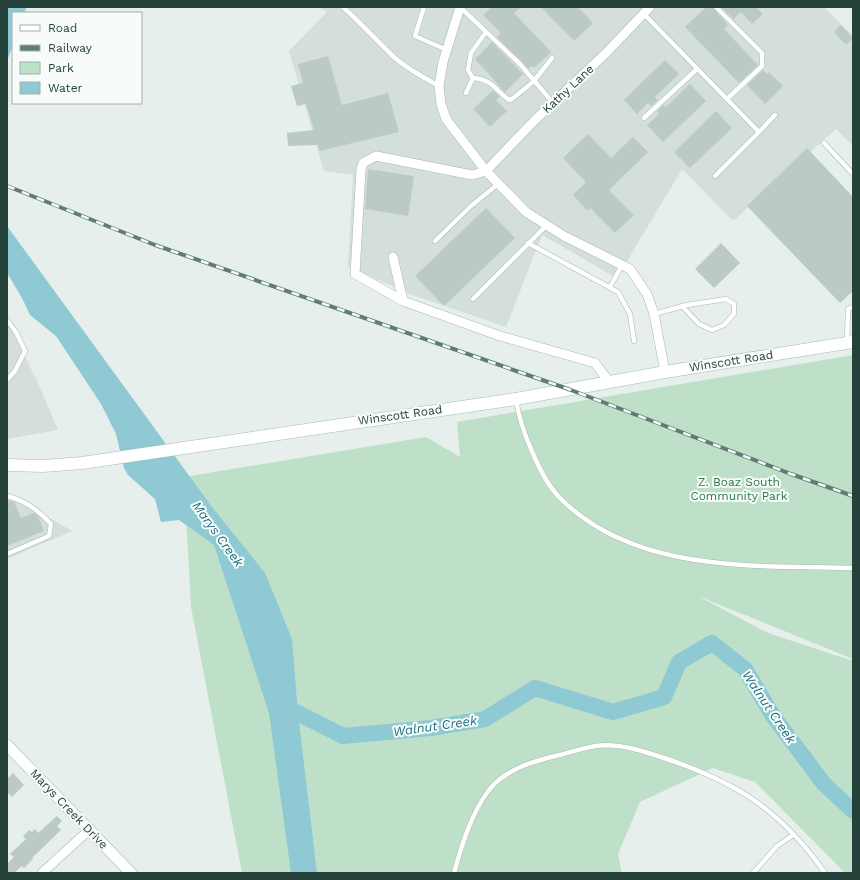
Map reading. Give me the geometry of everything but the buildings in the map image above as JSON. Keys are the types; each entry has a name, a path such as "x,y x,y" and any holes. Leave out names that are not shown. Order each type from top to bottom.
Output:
{"main road":[{"name":"Winscott Road","path":"7,465 43,466 94,461 516,399 665,372 850,342"}],"street":[{"path":"460,7 447,50 439,86 441,104 446,119 486,171 526,212 564,236 630,268 647,294 654,314 665,372"},
{"name":"Kathy Lane","path":"486,171 647,10"},
{"path":"486,171 472,175 376,156 363,163 361,170 355,274 403,301 500,336 595,363 610,383"},
{"path":"393,257 403,301"},
{"name":"Marys Creek Drive","path":"7,745 131,873"},
{"path":"42,873 89,830"}],"lane":[{"path":"343,7 362,23 395,58 412,71 439,86"},
{"path":"424,7 415,36 447,50"},
{"path":"460,7 520,64 553,103"},
{"path":"716,7 762,53 762,66 728,99"},
{"path":"647,10 697,69 759,132"},
{"path":"486,32 470,59 468,70 473,78 489,81 509,100 534,81 552,58"},
{"path":"644,118 697,69"},
{"path":"466,93 473,78"},
{"path":"715,176 775,115"},
{"path":"824,143 853,174"},
{"path":"435,241 471,206 498,184"},
{"path":"473,299 547,225"},
{"path":"528,243 618,292 630,314 634,341"},
{"path":"610,287 622,265"},
{"path":"654,314 682,306 726,299 734,304 734,314 724,325 712,330 699,324 682,306"},
{"path":"850,342 848,309 853,307"},
{"path":"7,320 16,332 25,351 15,371 7,380"},
{"path":"516,399 519,419 542,473 557,495 588,521 605,531 648,548 689,559 736,564 853,568"},
{"path":"7,496 18,499 39,510 51,524 49,536 7,554"},
{"path":"454,873 463,839 482,802 490,790 503,777 530,762 597,746 628,747 697,769 738,788 761,803 793,834 825,873"},
{"path":"753,873 777,846 793,834"}],"shaded area":[{"path":"318,7 824,7 853,36 853,146 836,129 733,221 682,169 617,278 542,235 506,327 407,293 348,266 353,175 324,171 289,51 327,12"},
{"path":"7,321 38,383 58,430 7,439"},
{"path":"7,493 72,531 7,559"}],"green space":[{"name":"Z. Boaz South Community Park","path":"853,355 853,659 698,596 768,633 853,661 853,873 845,873 755,782 713,768 640,802 618,854 622,873 242,873 191,607 184,477 426,437 460,457 457,422"}],"water":[{"path":"7,7 26,7 25,12 12,12 12,48 7,61"},
{"name":"Marys Creek","path":"7,226 212,507 265,573 292,639 298,714 317,873 291,873 269,713 214,545 179,520 161,522 155,499 128,475 124,468 116,434 101,404 56,336 30,315 7,273"}],"waterway":[{"name":"Walnut Creek","path":"284,706 343,736 431,728 485,719 535,688 613,712 664,697 679,662 712,643 745,669 773,716 824,784 853,811"}],"railway":[{"path":"7,186 155,245 571,390 791,474 853,496"}]}
